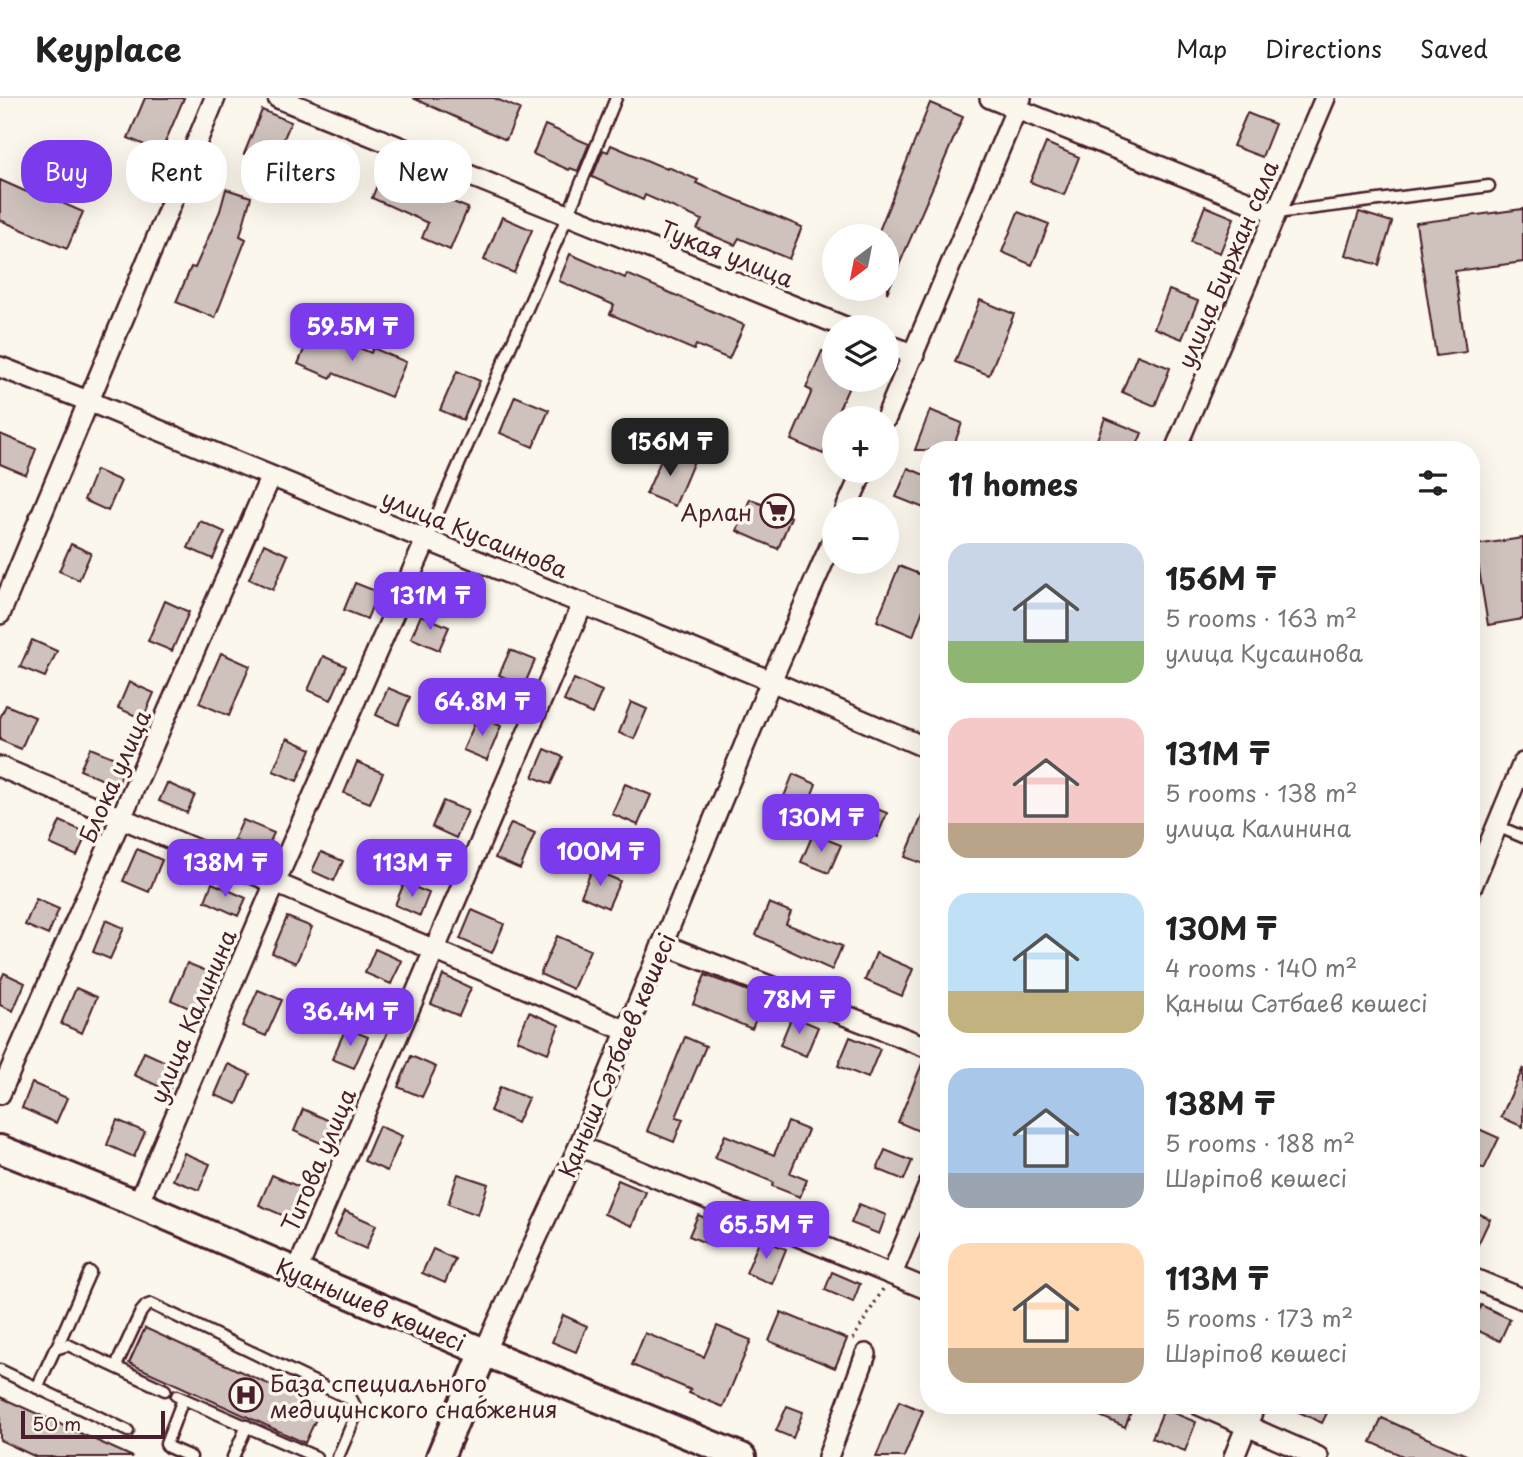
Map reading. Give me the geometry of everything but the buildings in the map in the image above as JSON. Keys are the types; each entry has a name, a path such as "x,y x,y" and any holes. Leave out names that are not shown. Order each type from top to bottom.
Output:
{"street":[{"path":"0,614 215,98"},
{"name":"Тукая улица","path":"278,98 822,318"},
{"path":"990,98 1019,104 1276,213"},
{"name":"улица Биржан сала","path":"1179,441 1325,98"},
{"path":"891,406 1019,104"},
{"path":"899,349 914,355"},
{"name":"улица Кусаинова","path":"0,367 583,603 920,744"},
{"name":"Блока улица","path":"0,1094 271,476"},
{"name":"улица Калинина","path":"138,1204 426,540"},
{"name":"Қаныш Сәтбаев көшесі","path":"440,1457 484,1352 579,1146 771,681 822,565"},
{"name":"Титова улица","path":"296,1273 583,603"},
{"path":"1480,867 1523,763"},
{"path":"0,767 627,1031"},
{"path":"662,944 920,1044"},
{"path":"579,1146 920,1286"},
{"name":"Қуанышев көшесі","path":"0,1149 138,1204 484,1352 742,1457"},
{"path":"892,1274 920,1207"},
{"path":"1480,1281 1523,1299"},
{"path":"828,1457 866,1354"},
{"path":"1221,1414 1318,1457"},
{"path":"1234,1457 1251,1414"}],"lane":[{"path":"426,540 568,215 616,98"},
{"path":"1276,213 1489,186"},
{"path":"1497,826 1523,837"},
{"path":"37,1388 90,1272"},
{"path":"116,1366 141,1312 151,1304 352,1400 356,1415 338,1457"},
{"path":"55,1349 68,1345 165,1390"},
{"path":"0,1370 128,1431"},
{"path":"191,1457 166,1444 180,1397 316,1457"},
{"path":"233,1457 247,1426"}],"path":[{"path":"866,1354 853,1339 892,1274"}],"place":[{"name":"Арлан","path":"777,511"},
{"name":"База специального медицинского снабжения","path":"246,1395"}]}
